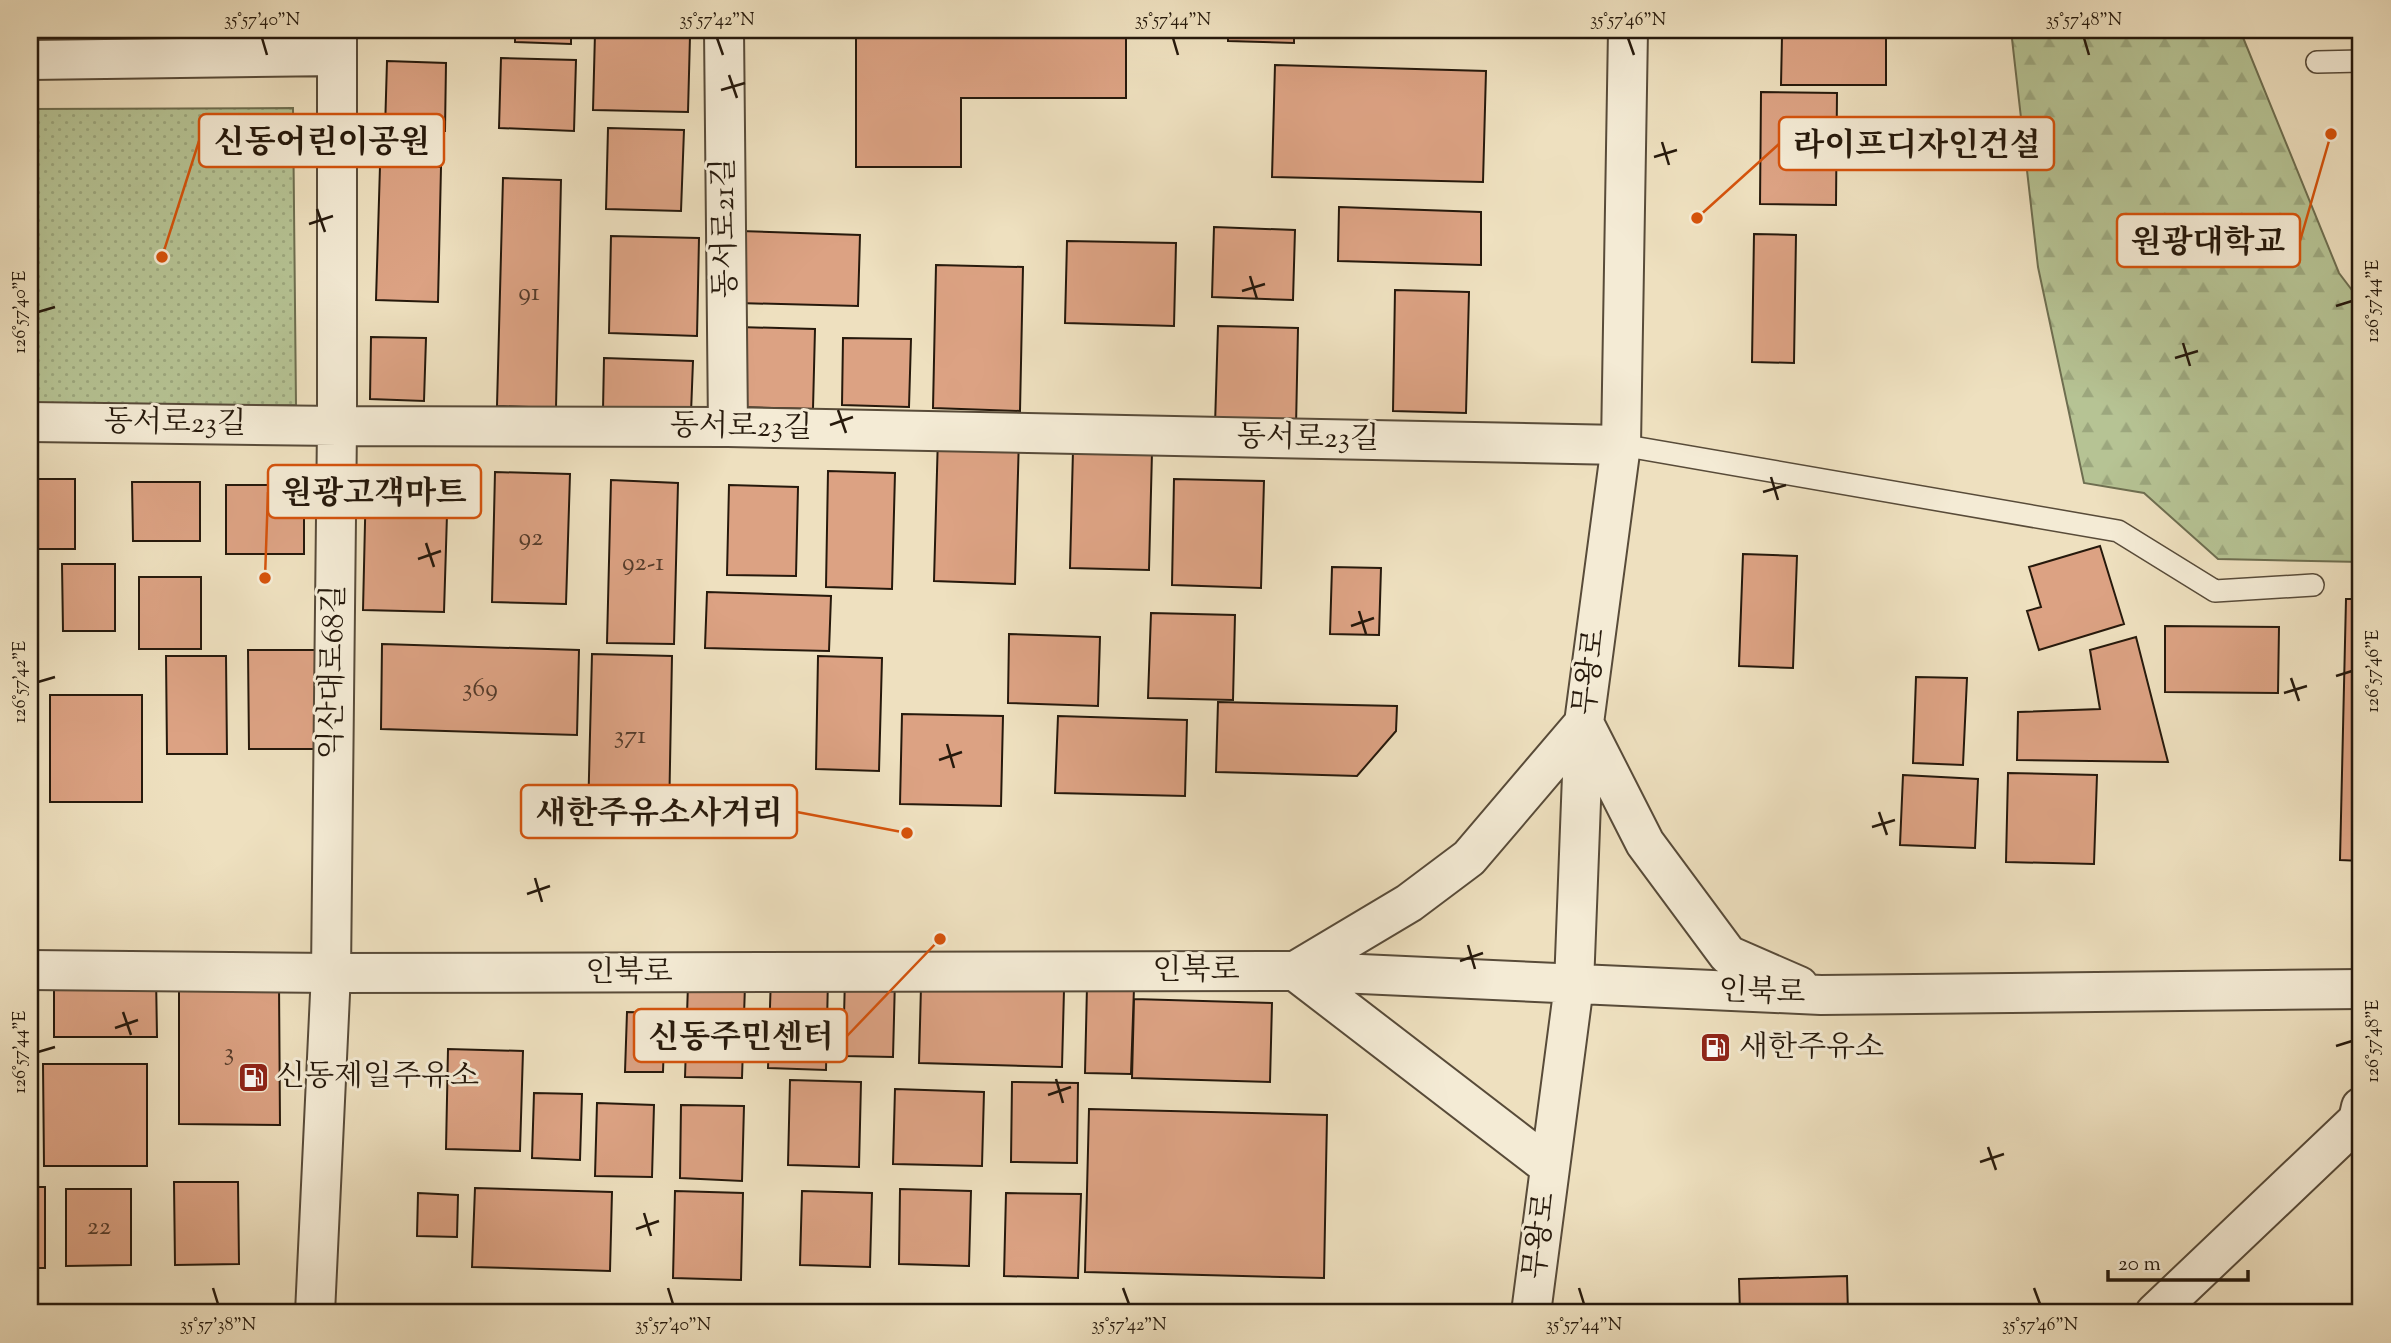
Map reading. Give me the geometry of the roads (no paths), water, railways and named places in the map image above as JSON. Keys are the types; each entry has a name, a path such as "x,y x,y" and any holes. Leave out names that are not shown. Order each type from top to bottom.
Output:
{"street":[{"name":"동서로21길","path":"724,30 728,427"},
{"name":"무왕로","path":"1531,1313 1574,985 1584,723 1621,445 1628,30"},
{"path":"30,60 337,43"},
{"name":"익산대로68길","path":"315,1313 331,973 337,426 337,43"},
{"name":"동서로23길","path":"30,422 728,427 1621,445"},
{"path":"1550,1167 1295,971 1409,903 1469,858 1584,723 1646,843 1728,955 1821,996"},
{"name":"인북로","path":"30,971 1295,971 1821,996 2361,989"},
{"path":"2155,1313 2358,1119 2361,1107"}],"lane":[{"path":"2317,62 2361,61"},
{"path":"1621,445 2118,531 2215,591 2312,585"}],"place":[{"name":"원광대학교","path":"2331,134"},
{"name":"라이프디자인건설","path":"1697,218"},
{"name":"신동어린이공원","path":"162,257"},
{"name":"원광고객마트","path":"265,578"},
{"name":"새한주유소사거리","path":"907,833"},
{"name":"신동주민센터","path":"940,939"},
{"name":"새한주유소","path":"1716,1048"},
{"name":"신동제일주유소","path":"253,1077"}]}
